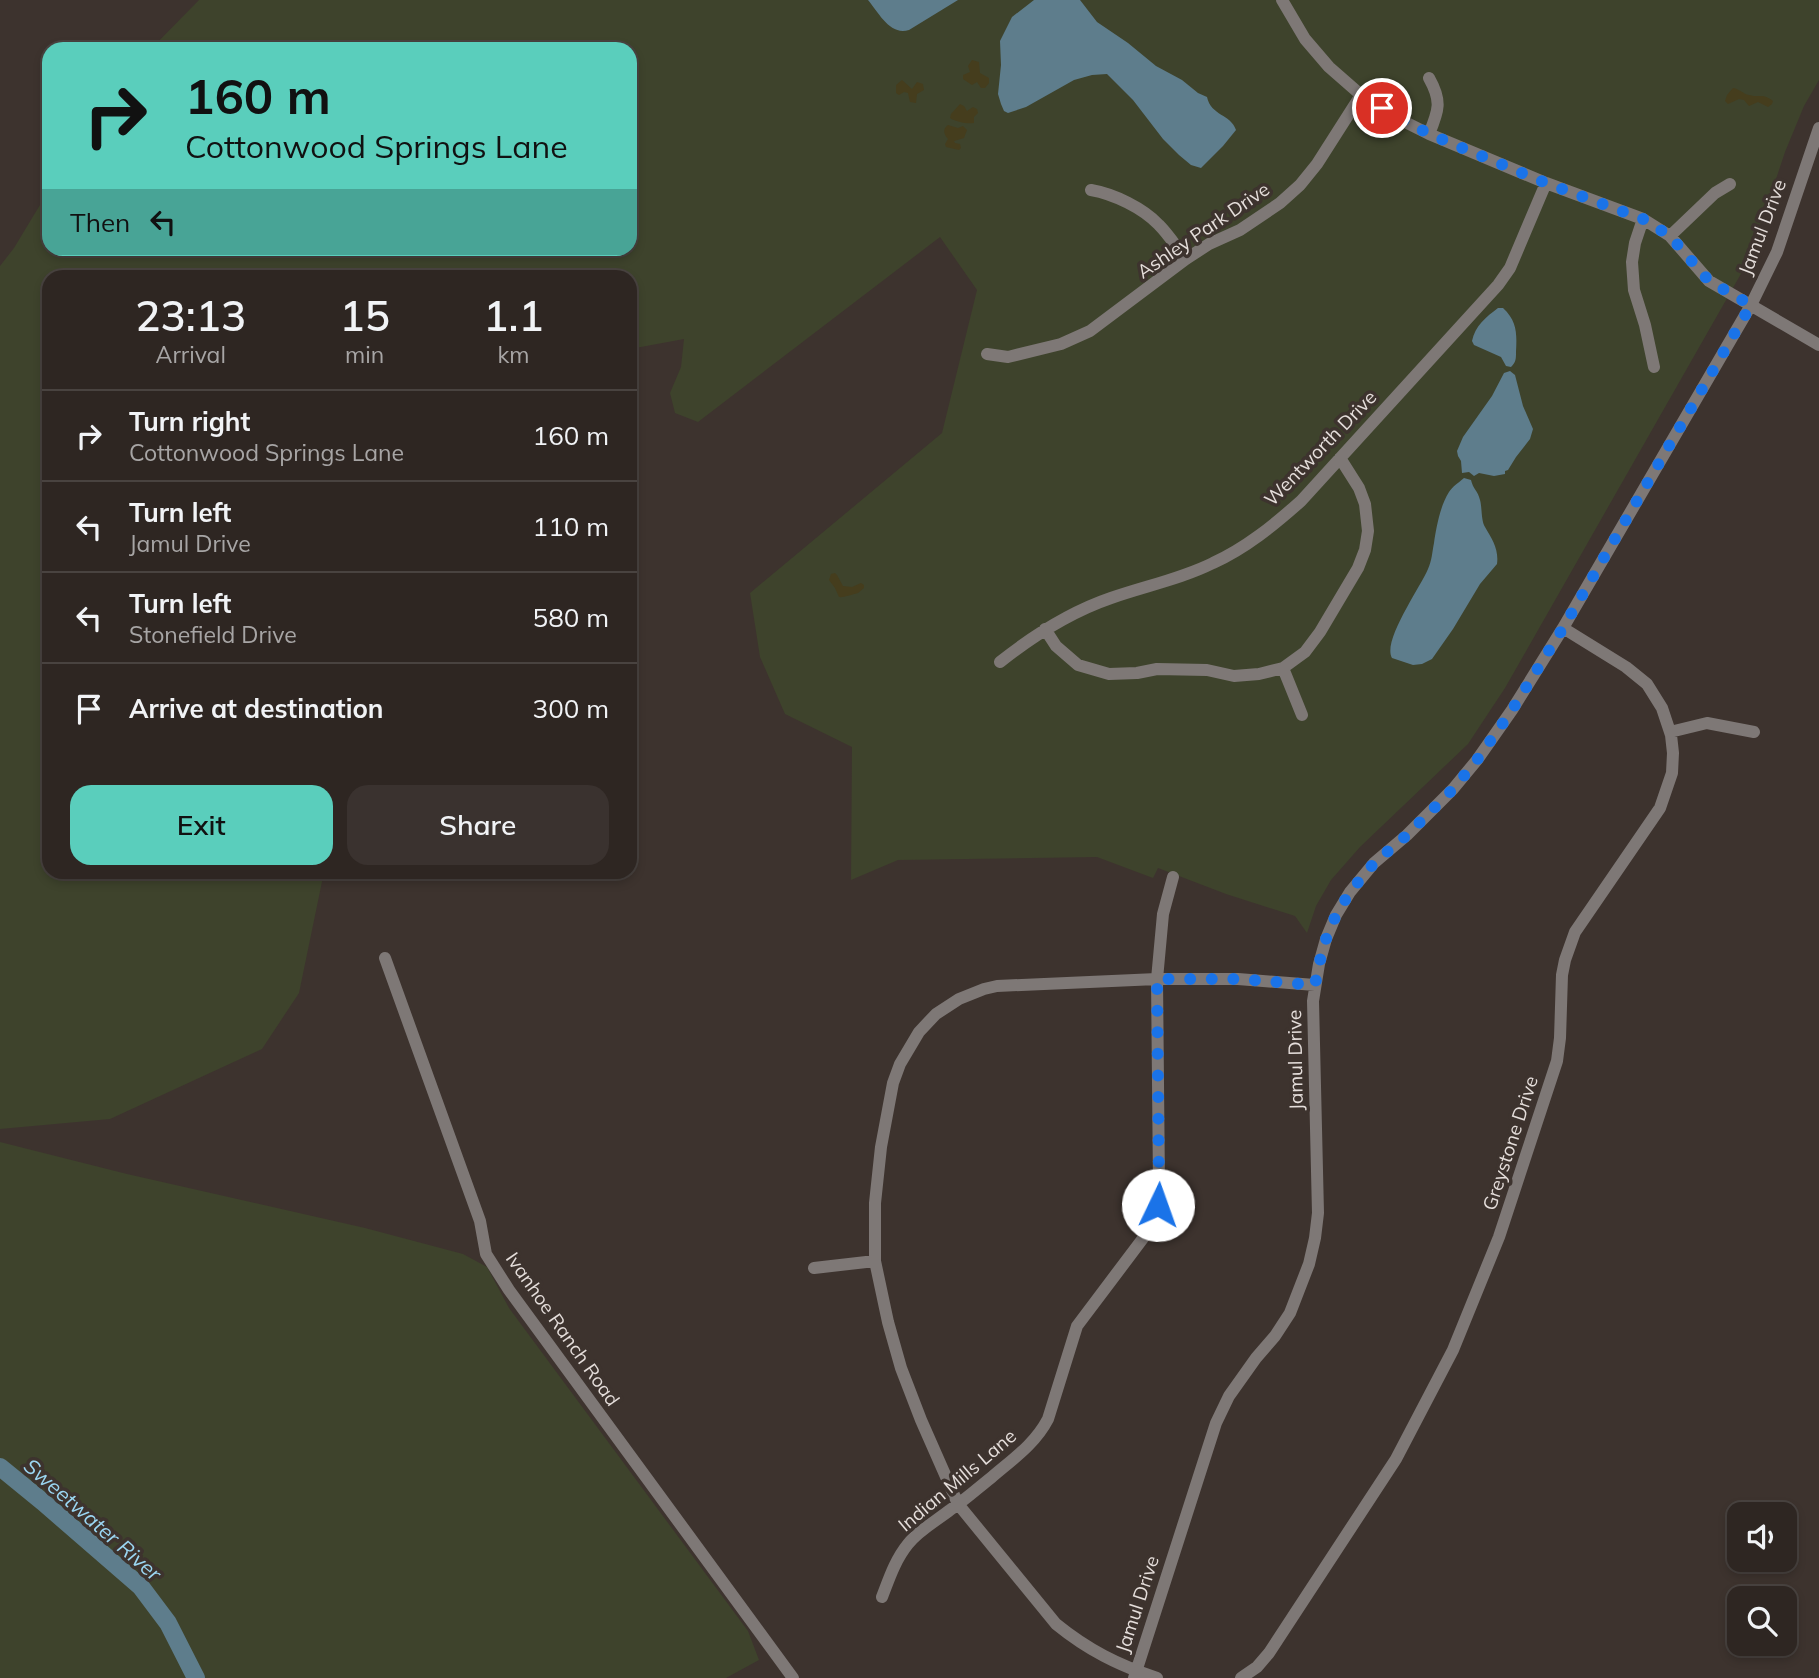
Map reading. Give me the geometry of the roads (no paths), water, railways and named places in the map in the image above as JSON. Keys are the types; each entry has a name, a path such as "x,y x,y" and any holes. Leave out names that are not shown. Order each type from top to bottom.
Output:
{"street":[{"path":"1282,0 1305,39 1329,67 1360,95 1429,134 1546,183 1643,219 1670,236 1709,281 1819,345"},
{"path":"1429,78 1439,102 1429,134"},
{"name":"Ashley Park Drive","path":"987,354 1008,357 1061,344 1090,331 1186,259 1209,244 1240,230 1280,203 1300,186 1317,164 1360,95"},
{"name":"Jamul Drive","path":"1135,1674 1216,1423 1229,1396 1290,1313 1309,1264 1318,1213 1313,1001 1319,964 1336,915 1350,892 1374,863 1407,835 1453,789 1477,760 1563,628 1751,305 1777,252 1819,128"},
{"name":"Wentworth Drive","path":"1000,662 1072,613 1211,565 1247,545 1277,523 1301,501 1505,276 1546,183"},
{"path":"1670,236 1715,193 1730,184"},
{"path":"1091,190 1139,209 1158,223 1186,259"},
{"path":"1643,219 1634,243 1634,289 1654,367"},
{"path":"1045,629 1056,646 1078,665 1109,674 1170,669 1207,670 1234,676 1283,668 1305,652 1320,632 1358,568 1365,550 1368,531 1365,504 1359,488 1340,458"},
{"name":"Greystone Drive","path":"1241,1678 1257,1667 1269,1653 1363,1511 1396,1459 1453,1350 1500,1237 1557,1061 1562,975 1575,932 1660,808 1672,773 1670,732 1661,708 1647,684 1626,667 1563,628"},
{"path":"1283,668 1302,715"},
{"path":"1670,732 1707,723 1754,732"},
{"name":"Indian Mills Lane","path":"882,1597 898,1558 909,1542 1029,1446 1040,1433 1048,1419 1077,1326 1144,1237 1152,1222 1158,1205 1159,1186 1157,979 1163,914 1173,877"},
{"name":"Ivanhoe Ranch Road","path":"385,958 480,1221 486,1254 509,1290 793,1678"},
{"path":"1157,1678 1135,1674 1105,1658 1056,1624 958,1504 920,1420 901,1368 875,1261 875,1203 881,1147 893,1083 905,1052 927,1023 959,999 984,989 997,986 1157,979 1238,979 1315,985"},
{"path":"814,1268 875,1261"}],"water":[{"path":"868,0 958,0 909,30 902,31 891,27"},
{"path":"1034,0 1080,0 1097,22 1156,66 1207,97 1213,108 1230,121 1236,130 1201,168 1191,165 1163,139 1133,100 1107,74 1074,80 1026,107 1008,113 1004,111 998,94 1000,41 1012,17"},
{"path":"1498,308 1503,308 1508,313 1515,328 1516,359 1511,367 1506,366 1501,357 1474,345 1472,341 1478,326"},
{"path":"1510,371 1515,375 1523,406 1533,429 1530,439 1505,474 1494,476 1479,473 1474,476 1469,472 1462,473 1457,451 1463,437 1492,396 1504,373"},
{"path":"1464,478 1471,480 1479,497 1484,524 1496,549 1497,564 1480,584 1432,659 1413,665 1392,658 1390,650 1397,627 1429,566 1443,504 1451,490"}],"waterway":[{"name":"Sweetwater River","path":"0,1467 141,1587 168,1623 196,1678"}]}
